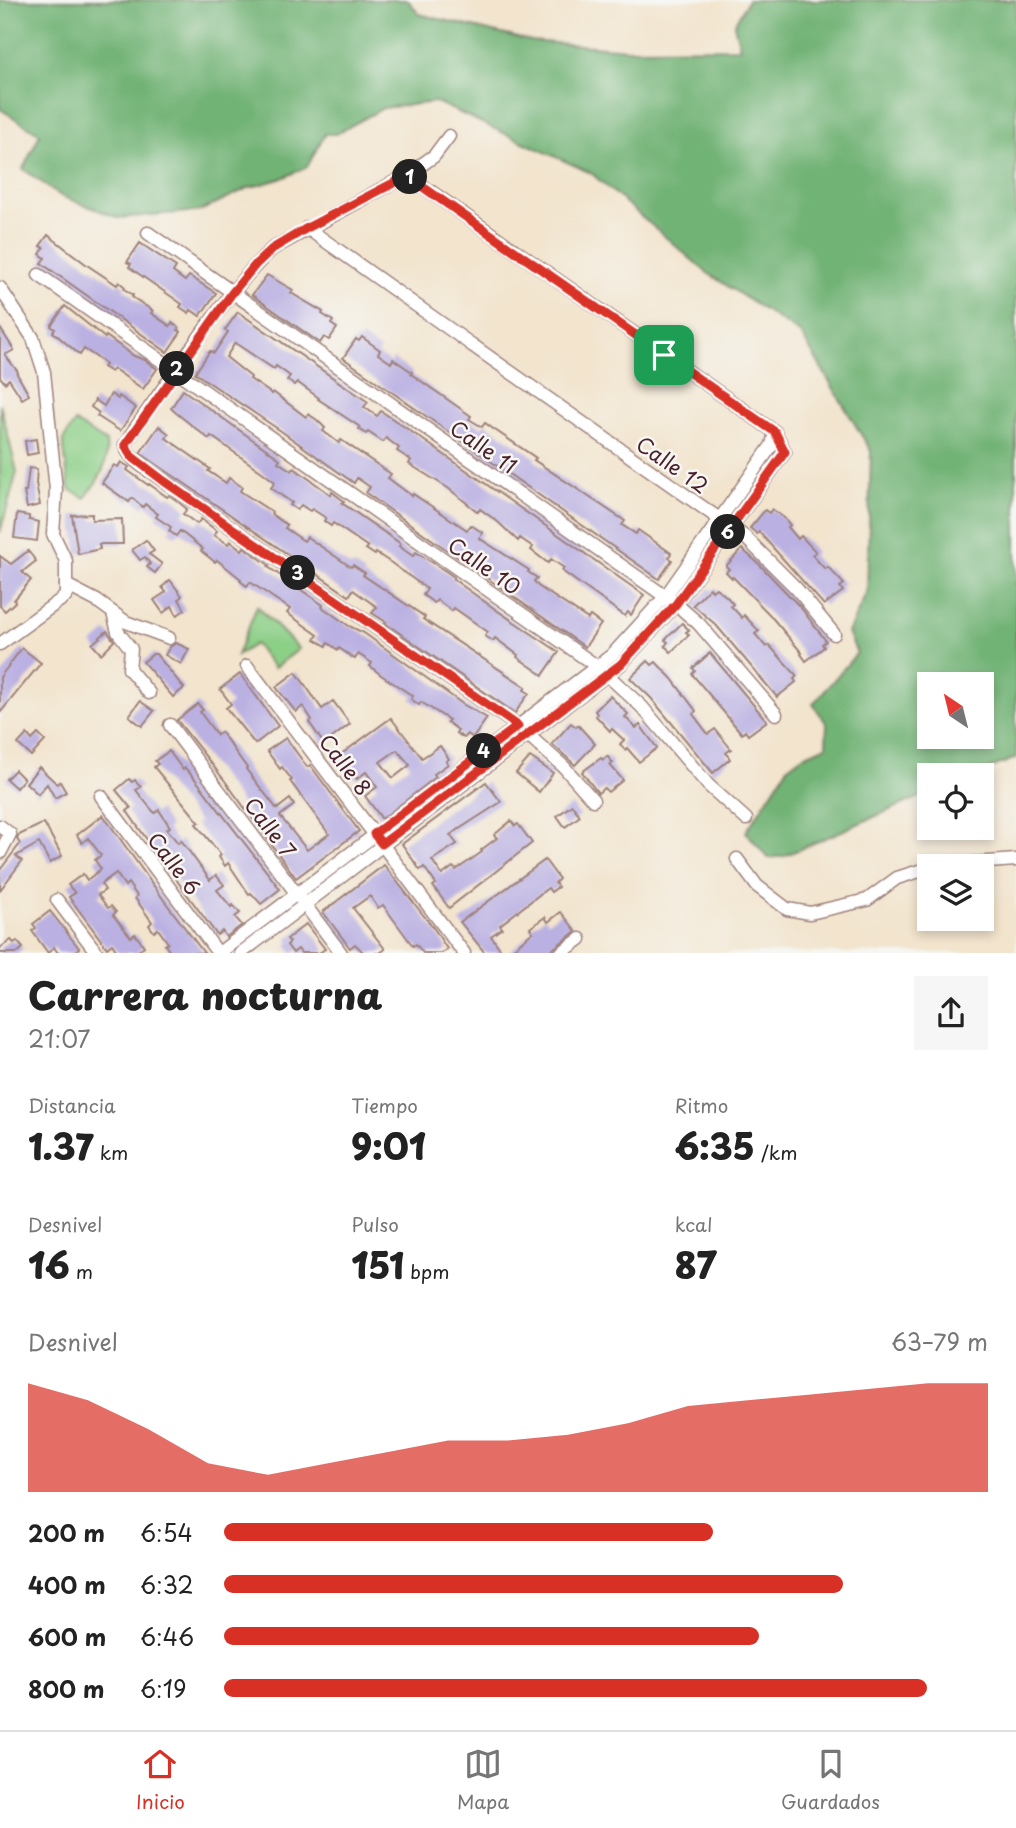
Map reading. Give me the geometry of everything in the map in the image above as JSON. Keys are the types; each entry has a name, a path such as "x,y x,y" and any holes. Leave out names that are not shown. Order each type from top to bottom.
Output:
{"street":[{"path":"449,136 434,156 407,176 307,228 272,249 256,264 232,293 125,445 131,456 522,731 564,767 593,800"},
{"path":"407,176 775,432 785,452 731,528 621,664 522,731"},
{"name":"Calle 12","path":"307,228 731,528 764,554 834,634"},
{"name":"Calle 11","path":"148,233 671,600 699,624 776,714"},
{"name":"Calle 10","path":"40,275 608,675 642,707 708,785 746,819"},
{"path":"0,288 33,338 44,372 56,490 53,534 66,561 66,596 0,644"},
{"path":"219,953 300,898 522,731 612,655 671,600 719,520 772,445 775,432"},
{"path":"66,585 126,622 169,638"},
{"path":"113,613 118,632 131,649 129,669 149,692"},
{"name":"Calle 8","path":"247,666 464,953"},
{"name":"Calle 7","path":"170,725 341,953"},
{"name":"Calle 6","path":"101,796 219,953"},
{"path":"0,826 10,834 0,853"},
{"path":"737,859 757,886 787,909 810,913 867,900 897,878 917,872"},
{"path":"994,861 1016,860"},
{"path":"241,953 300,898"},
{"path":"57,900 97,953"},
{"path":"561,953 580,939"}],"green space":[{"path":"0,0 408,0 419,14 531,41 629,49 740,48 734,25 748,0 1016,0 1016,758 994,767 994,763 917,763 917,798 784,856 768,858 746,832 788,767 801,757 826,746 827,724 813,704 857,653 848,633 867,591 871,451 801,334 706,272 591,173 436,102 383,108 336,134 325,134 307,167 280,179 248,188 200,211 119,218 61,196 23,169 40,134 0,109"},
{"path":"0,404 17,472 0,533"},
{"path":"75,422 106,442 104,466 99,479 85,498 69,489 63,440"},
{"path":"257,606 299,649 274,668 255,644 237,655"}],"building":[{"path":"48,235 117,285 119,282 132,297 153,311 151,313 170,326 172,323 179,328 181,332 167,352 41,263 45,258 40,254 44,248 40,246"},
{"path":"140,243 176,267 173,272 185,281 189,276 216,293 200,316 180,307 182,304 129,267 131,264 127,262"},
{"path":"267,275 293,290 291,293 333,321 331,324 337,328 329,340 324,337 320,343 252,295"},
{"path":"65,306 105,338 106,336 157,369 143,389 114,369 111,372 103,367 105,365 102,361 84,349 80,355 53,332 55,329 51,326"},
{"path":"238,312 368,402 364,407 377,416 381,411 644,595 631,615 628,612 625,616 562,571 564,568 551,559 548,563 531,550 533,547 520,538 518,541 480,509 478,512 448,488 409,464 411,460 397,451 399,448 386,438 383,442 368,432 366,434 297,382 294,385 287,380 290,376 276,366 274,369 235,343 226,357 251,377 250,379 272,394 273,392 306,417 308,414 317,420 325,428 323,431 391,474 388,478 412,496 413,494 467,530 471,525 483,533 479,538 529,570 528,572 537,578 534,581 538,586 588,619 590,616 601,624 585,647 366,493 370,487 357,478 354,483 195,373 210,351 214,353 228,332 225,330"},
{"path":"0,328 14,350 5,355 18,372 29,395 22,399 9,379 5,383 0,377"},
{"path":"362,337 380,350 378,354 391,363 393,359 412,372 411,374 471,416 469,419 482,427 485,423 536,458 534,460 625,521 622,525 636,534 638,530 671,553 669,557 672,560 659,579 343,358 356,339 359,341"},
{"path":"183,390 280,459 278,462 292,471 294,468 331,495 332,492 344,501 342,503 401,544 399,546 413,556 416,552 447,572 495,609 559,652 543,675 495,638 493,641 485,636 488,632 454,608 452,611 437,600 434,603 423,595 427,589 390,562 366,549 368,547 333,523 331,526 324,521 326,518 301,505 297,510 290,505 292,503 271,488 275,482 211,436 209,439 171,408"},
{"path":"111,394 118,399 119,396 136,408 120,431 97,416 99,413 91,407 95,400 104,406"},
{"path":"159,426 169,434 166,438 226,483 229,478 242,487 240,491 272,512 271,514 287,525 285,528 304,541 307,537 351,567 353,565 365,573 363,575 425,617 423,619 526,687 524,690 529,693 515,713 385,623 372,613 377,607 353,590 349,596 140,453"},
{"path":"36,439 38,453 27,455 25,441"},
{"path":"121,462 129,467 127,470 148,485 176,500 187,509 183,514 197,524 201,519 217,531 214,535 228,544 230,541 242,550 244,547 349,626 364,633 464,705 487,718 473,738 468,734 464,738 456,733 458,730 447,722 449,720 421,702 419,705 411,699 413,696 381,675 370,666 372,663 358,654 355,659 339,648 338,650 328,643 326,646 315,639 318,635 287,613 290,609 250,582 247,586 217,560 215,562 201,551 203,549 180,531 176,536 169,531 171,527 156,517 158,514 145,504 143,507 132,498 129,502 102,483 114,465 118,467"},
{"path":"29,468 37,469 36,483 40,505 27,508 24,492"},
{"path":"772,509 784,518 798,539 801,536 816,552 812,555 825,569 828,567 844,584 840,587 843,591 824,605 759,532 757,534 750,528 765,510 769,513"},
{"path":"17,514 29,516 29,520 39,522 37,541 14,538"},
{"path":"92,514 92,520 122,519 123,544 99,544 100,549 78,554 72,515"},
{"path":"146,540 154,551 149,554 162,564 155,573 147,567 150,564 145,557 140,560 132,550"},
{"path":"742,549 801,608 826,641 822,644 824,647 806,661 769,614 726,572 729,569 726,566"},
{"path":"28,551 36,561 22,572 31,580 5,611 0,606 0,556 11,564"},
{"path":"170,580 182,596 179,599 185,610 177,615 172,606 163,613 154,600 166,592 162,587"},
{"path":"710,588 712,591 716,588 727,597 742,618 744,615 759,631 755,634 766,647 769,645 797,676 794,679 796,682 777,697 716,625 693,605"},
{"path":"682,623 689,630 686,632 689,635 671,652 665,646 668,642 665,640"},
{"path":"107,631 114,641 101,654 92,644"},
{"path":"176,643 189,649 181,664 165,655"},
{"path":"22,648 41,663 0,713 0,677"},
{"path":"710,653 767,721 748,735 745,731 742,734 692,674 695,671 693,668"},
{"path":"156,654 184,688 173,697 143,662"},
{"path":"648,661 652,665 656,662 672,679 696,711 693,714 708,734 715,729 731,749 726,753 730,759 713,773 651,698 630,678"},
{"path":"296,672 322,709 333,701 350,724 324,744 309,722 312,720 303,706 296,712 276,687"},
{"path":"240,674 278,726 255,744 226,708 231,704 220,689"},
{"path":"610,696 628,714 625,717 636,728 640,725 657,748 639,762 620,744 624,740 612,729 610,731 596,716 595,711"},
{"path":"140,701 154,711 142,726 129,716"},
{"path":"198,704 203,710 200,712 217,735 221,732 277,809 290,799 294,805 280,816 307,850 329,834 290,781 292,780 267,751 286,738 307,767 310,765 359,831 296,878 177,720"},
{"path":"391,718 422,758 440,746 449,759 446,761 448,764 434,774 436,777 382,819 365,796 377,787 366,772 357,779 355,776 351,779 336,758","holes":["397,750 410,765 393,778 380,762"]},
{"path":"571,723 576,727 578,725 595,744 575,765 552,744"},
{"path":"27,734 32,740 38,734 45,741 31,756 18,744"},
{"path":"169,751 183,770 185,768 195,779 280,889 261,904 249,894 228,863 225,866 219,857 221,855 196,824 199,822 154,767 158,764 155,761"},
{"path":"607,756 613,763 610,765 623,780 608,792 604,788 598,793 582,772"},
{"path":"530,757 553,773 539,792 516,773"},
{"path":"39,767 57,784 60,782 66,792 55,798 47,784 38,794 26,783"},
{"path":"15,770 24,779 16,788 6,779"},
{"path":"129,779 132,782 135,780 141,787 136,790 155,813 159,810 170,827 167,829 178,843 181,840 210,880 216,875 224,885 217,890 231,907 233,905 240,913 235,917 242,925 226,937 222,931 217,935 178,882 172,870 175,867 166,855 162,858 155,851 127,811 131,808 116,790"},
{"path":"486,782 501,802 450,835 457,844 432,860 442,875 453,867 456,870 482,852 481,850 497,838 494,835 511,821 515,826 518,824 532,843 449,908 433,886 436,884 424,867 420,870 402,844"},
{"path":"572,805 580,816 565,827 557,816"},
{"path":"103,815 204,953 171,953 165,945 168,943 158,929 154,932 149,925 152,922 135,898 137,896 128,883 125,886 116,873 101,884 105,890 98,895 108,908 111,906 116,912 113,915 131,937 135,934 144,946 136,953 118,953 112,944 107,948 69,897 75,893 68,885 83,874 87,880 101,869 95,860 101,855 88,838 82,843 77,835"},
{"path":"44,823 62,856 50,863 39,843 16,856 22,861 0,890 0,870 20,844 17,839 19,835"},
{"path":"545,860 559,879 555,883 558,887 551,892 548,888 500,925 502,928 491,936 503,953 485,953 460,922"},
{"path":"384,865 435,930 447,949 442,953 423,953 416,944 413,946 383,905 378,908 370,896 353,908 385,949 380,953 364,953 355,944 350,948 323,912"},
{"path":"50,911 79,948 73,953 58,953 54,947 48,953 32,931 36,928 33,924"},
{"path":"561,912 576,931 548,953 508,953 533,932 530,928 545,917 548,922"},
{"path":"306,924 325,949 319,953 301,953 298,949 293,953 287,945 290,942 287,939"},
{"path":"11,940 14,943 17,941 23,948 17,953 0,953 0,948"}],"route":[{"path":"407,176 664,355 775,432 785,452 676,604 621,664 382,844 374,834 518,726 164,481 131,456 125,450 125,445 232,293 256,264 272,249 307,228 407,176"}]}
